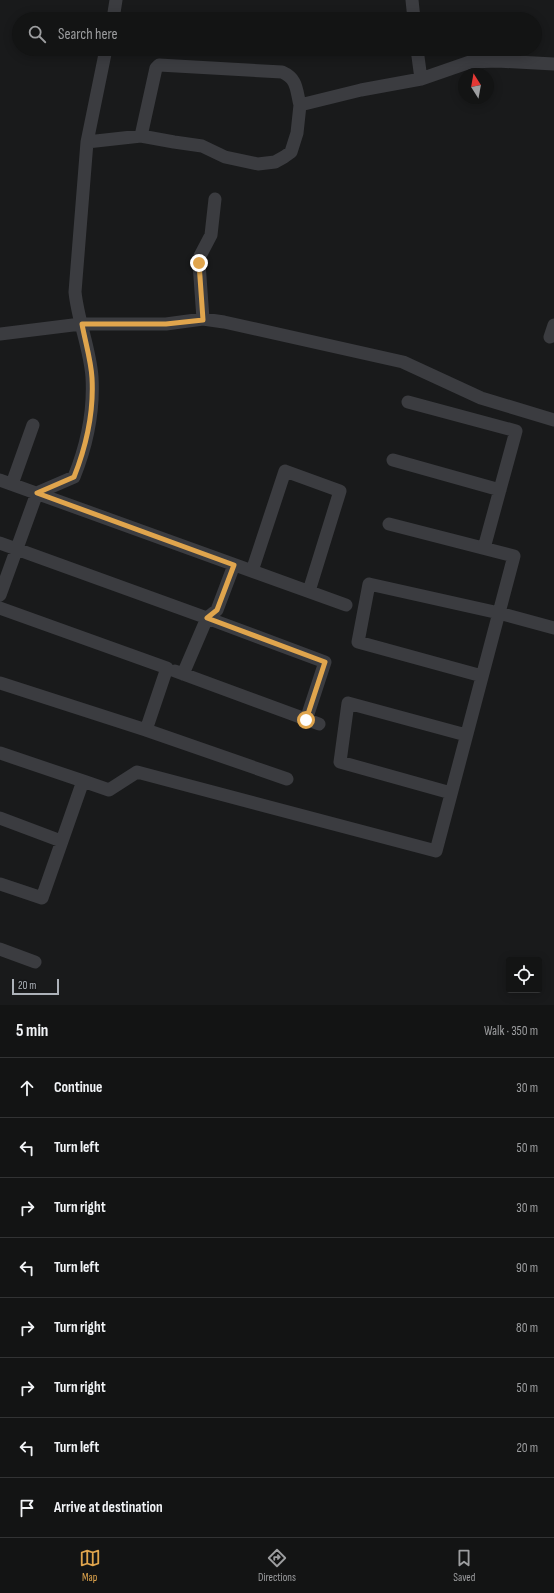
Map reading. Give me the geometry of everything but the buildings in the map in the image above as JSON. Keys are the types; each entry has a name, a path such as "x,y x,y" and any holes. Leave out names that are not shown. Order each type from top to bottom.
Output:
{"street":[{"path":"114,12 116,0"},
{"path":"412,0 413,12"},
{"path":"0,595 37,493 74,477 84,453 90,429 92,377 75,292 87,142 105,56"},
{"path":"418,56 421,79"},
{"path":"300,105 362,90 421,79 470,62 496,61 554,64"},
{"path":"87,142 141,136 202,146 226,157 258,164 275,162 291,152 297,133 300,105 294,81 290,75 282,72 159,65 156,68 141,136"},
{"path":"203,320 199,263 200,256 211,235 215,199"},
{"path":"0,334 82,324 166,324 203,320 242,326 403,362 481,398 554,420"},
{"path":"408,402 516,431 484,548"},
{"path":"12,484 33,425"},
{"path":"393,460 500,490"},
{"path":"252,571 285,471 340,491 309,592"},
{"path":"0,480 346,604"},
{"path":"0,753 109,790 137,772 436,851 514,556 389,524"},
{"path":"0,543 325,662 306,720"},
{"path":"183,674 207,618 217,610 234,565"},
{"path":"482,676 358,642 369,584 499,613 554,628"},
{"path":"0,608 319,724"},
{"path":"146,730 167,668"},
{"path":"0,683 146,730 287,779"},
{"path":"451,793 340,762 348,703 466,735"},
{"path":"0,884 42,898 83,780"},
{"path":"0,818 61,841"},
{"path":"0,949 35,962"}],"route":[{"path":"199,263 203,320 166,324 82,324 92,377 90,429 84,453 74,477 37,493 234,565 225,593 217,610 213,615 207,618 325,662 306,720"}]}
